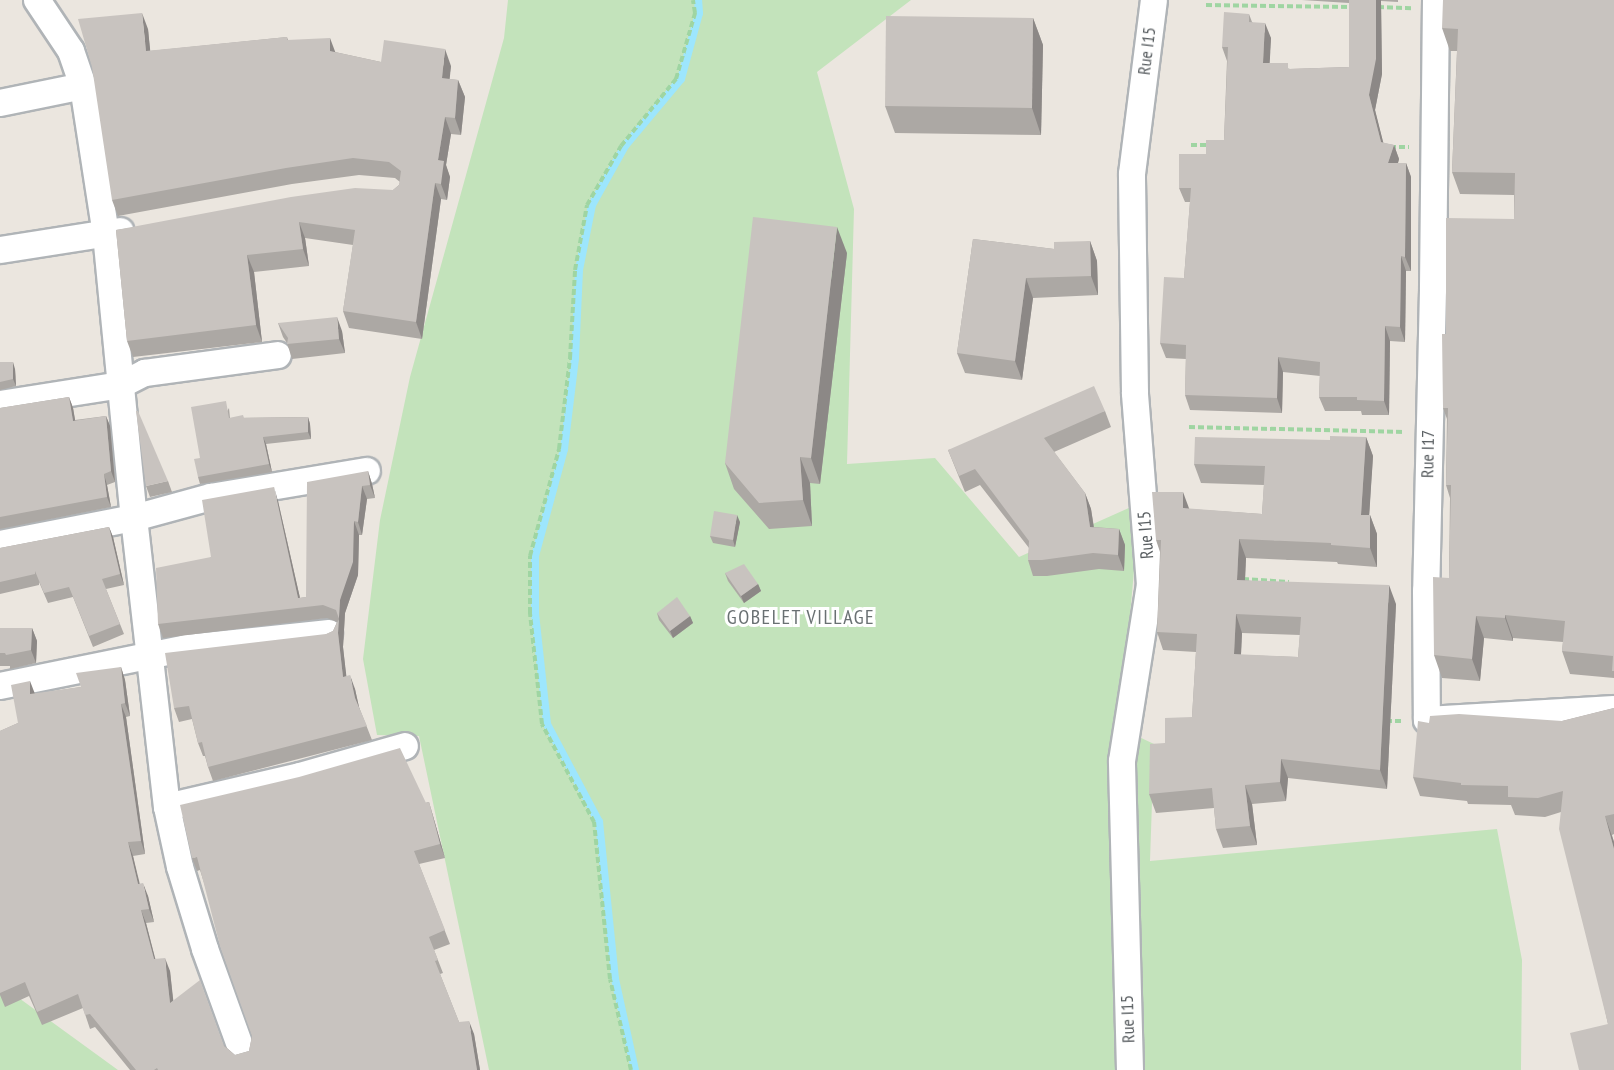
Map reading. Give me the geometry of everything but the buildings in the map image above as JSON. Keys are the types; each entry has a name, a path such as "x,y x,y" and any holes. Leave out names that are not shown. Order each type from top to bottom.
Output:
{"street":[{"path":"37,0 71,51 83,86 106,234 134,518 167,807 180,867 205,949 243,1054"},
{"name":"Rue I15","path":"1130,1070 1122,761 1150,585 1135,393 1132,174 1154,0"},
{"name":"Rue I17","path":"1427,720 1426,580 1436,0"},
{"path":"0,103 83,86"},
{"path":"0,250 139,228"},
{"path":"0,404 121,385 145,373 278,355"},
{"path":"0,544 134,518 211,497 367,471"},
{"path":"0,686 187,648 329,633"},
{"path":"1427,720 1614,708"},
{"path":"167,807 300,776 405,746"}],"path":[{"path":"631,1070 610,979 594,822 542,724 530,613 530,556 559,450 570,358 575,270 587,205 621,146 676,79 695,13 693,0"},
{"path":"1191,145 1214,145"},
{"path":"1388,147 1435,147"},
{"path":"1381,721 1427,720"}],"green space":[{"path":"508,0 911,0 817,72 854,209 847,464 935,458 1019,557 1140,503 1120,728 1154,744 1150,861 1497,829 1522,960 1521,1070 489,1070 419,736 377,735 363,659 380,520 410,377 504,38"},
{"path":"0,956 12,993 118,1070 0,1070"}],"waterway":[{"path":"635,1070 615,979 599,822 547,724 535,614 535,556 564,449 575,358 579,270 592,205 625,146 681,79 699,13 698,0"}],"district":[{"name":"GOBELET VILLAGE","path":"801,617"}]}
